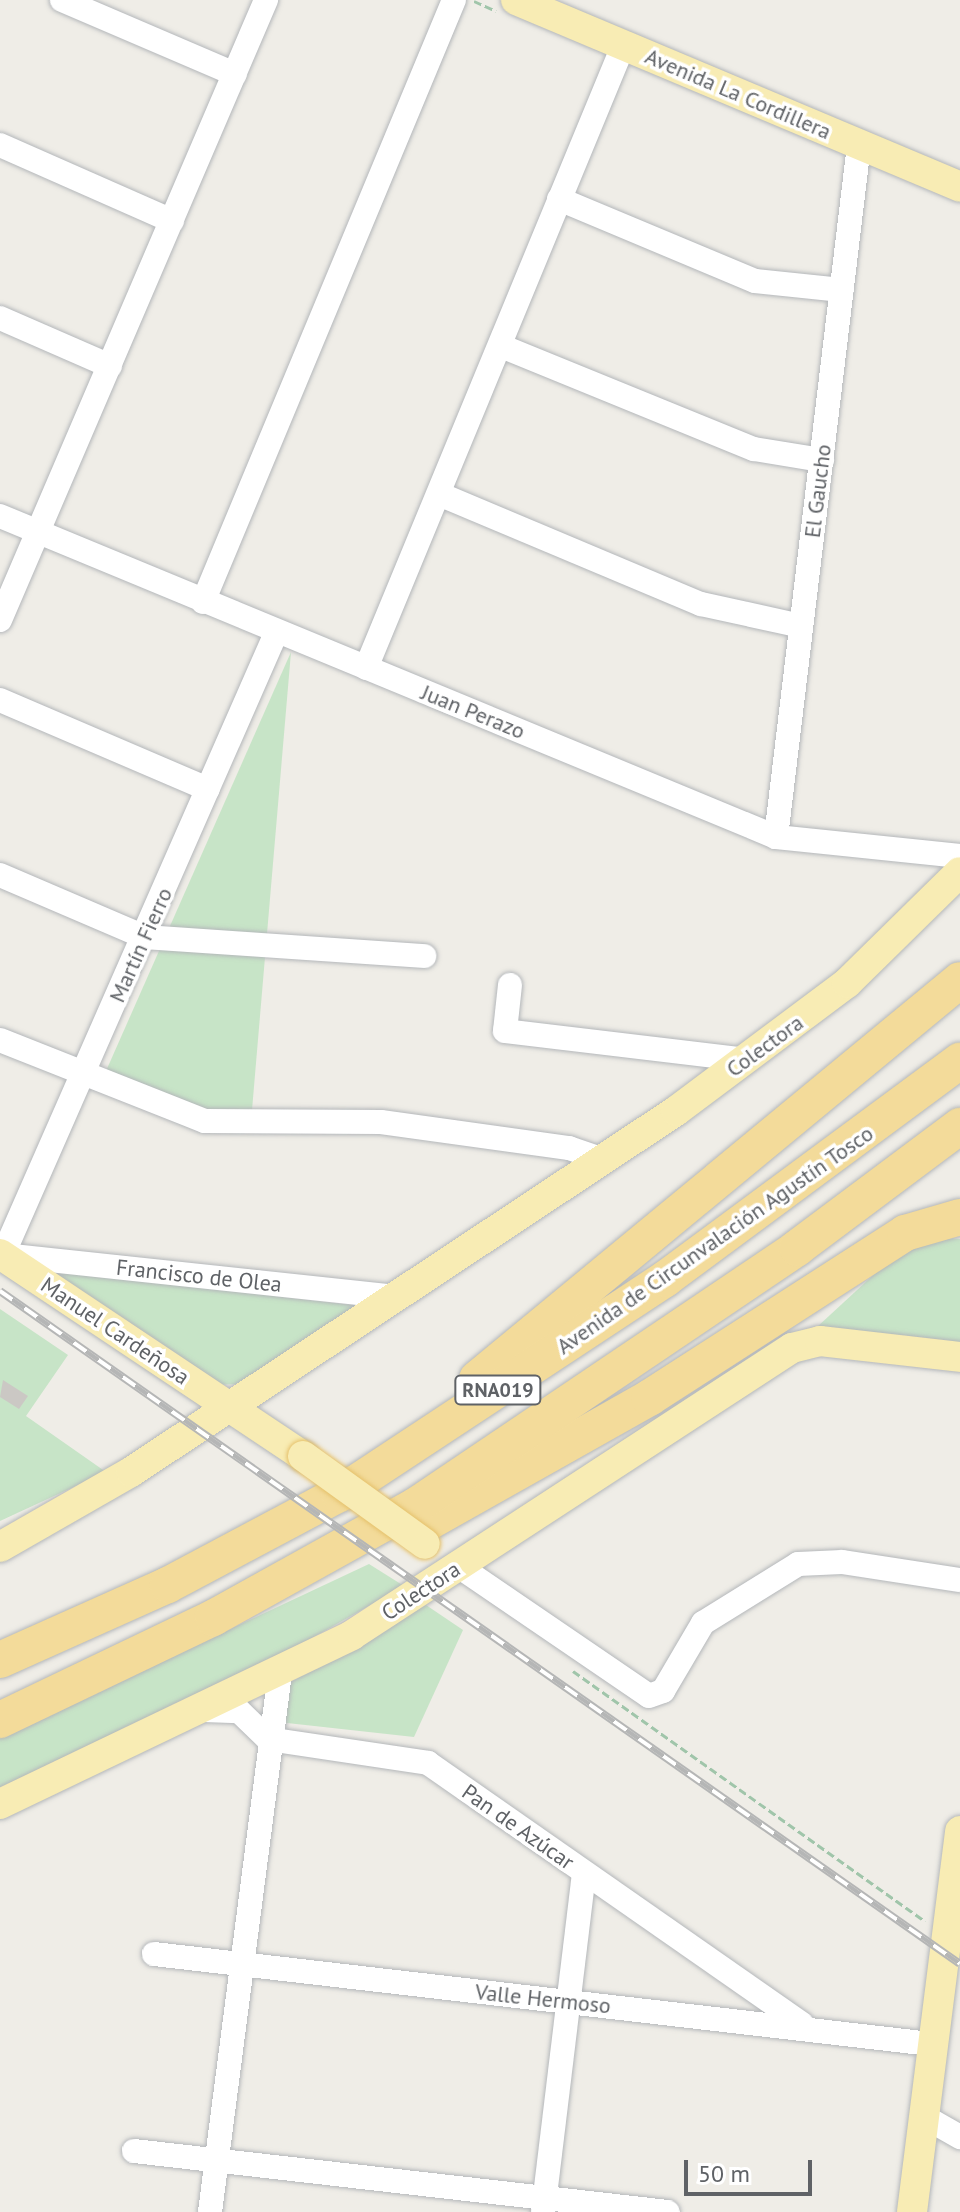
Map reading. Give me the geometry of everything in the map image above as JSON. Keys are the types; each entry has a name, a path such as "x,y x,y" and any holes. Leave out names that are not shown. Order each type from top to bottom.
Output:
{"highway":[{"path":"168,1585 245,1525 459,1393 960,980"},
{"name":"Avenida de Circunvalación Agustín Tosco","path":"0,1660 168,1585 409,1450 727,1236 960,1061"},
{"name":"RNA019","path":"0,1720 213,1618 447,1485 784,1257 960,1126"},
{"path":"213,1618 315,1585 635,1406 905,1233 960,1217"}],"main road":[{"name":"Avenida La Cordillera","path":"516,0 960,187"},
{"name":"Colectora","path":"0,1547 231,1407 604,1160 747,1060 896,942 960,872"},
{"name":"Manuel Cardeñosa","path":"1,1254 303,1456 457,1565"},
{"name":"Colectora","path":"0,1804 280,1673 607,1475 792,1348 820,1341 960,1357"},
{"path":"912,2212 931,2044 952,1926 960,1831"}],"street":[{"path":"62,0 235,74"},
{"path":"0,620 266,0"},
{"path":"203,602 454,0"},
{"path":"366,668 623,46"},
{"path":"0,145 172,221"},
{"name":"El Gaucho","path":"776,837 859,145"},
{"path":"559,199 755,281 842,290"},
{"path":"0,318 110,366"},
{"path":"501,346 754,449 822,460"},
{"path":"439,494 701,604 801,626"},
{"name":"Juan Perazo","path":"0,516 276,633 776,837 960,856"},
{"name":"Martín Fierro","path":"1,1254 145,937 276,633"},
{"path":"0,700 208,789"},
{"path":"0,875 145,937 424,956"},
{"path":"510,985 505,1031 747,1060"},
{"path":"0,1040 205,1121 381,1122 569,1148 604,1160"},
{"name":"Francisco de Olea","path":"1,1254 394,1297"},
{"path":"457,1565 642,1693 655,1695 666,1685 703,1623 798,1564 842,1562 960,1580"},
{"path":"210,2212 268,1739 280,1673"},
{"path":"204,1710 239,1711 268,1739"},
{"name":"Pan de Azúcar","path":"268,1739 428,1763 804,2026"},
{"path":"544,2205 584,1874"},
{"name":"Valle Hermoso","path":"154,1954 804,2026 931,2044"},
{"path":"923,2116 960,2137"},
{"path":"134,2151 544,2205 668,2212"}],"path":[{"path":"564,1665 952,1926"}],"green space":[{"path":"291,652 252,1110 203,1111 106,1071"},
{"path":"932,1237 960,1239 960,1343 817,1327 882,1267"},
{"path":"40,1269 361,1306 243,1384 211,1385"},
{"path":"0,1309 68,1355 26,1416 106,1472 0,1521"},
{"path":"369,1564 404,1586 220,1690 0,1790 0,1737"},
{"path":"426,1605 463,1630 414,1737 278,1722 284,1686"}],"building":[{"path":"3,1380 28,1396 19,1409 0,1397"}],"railway":[{"path":"0,1291 960,1964"}]}
